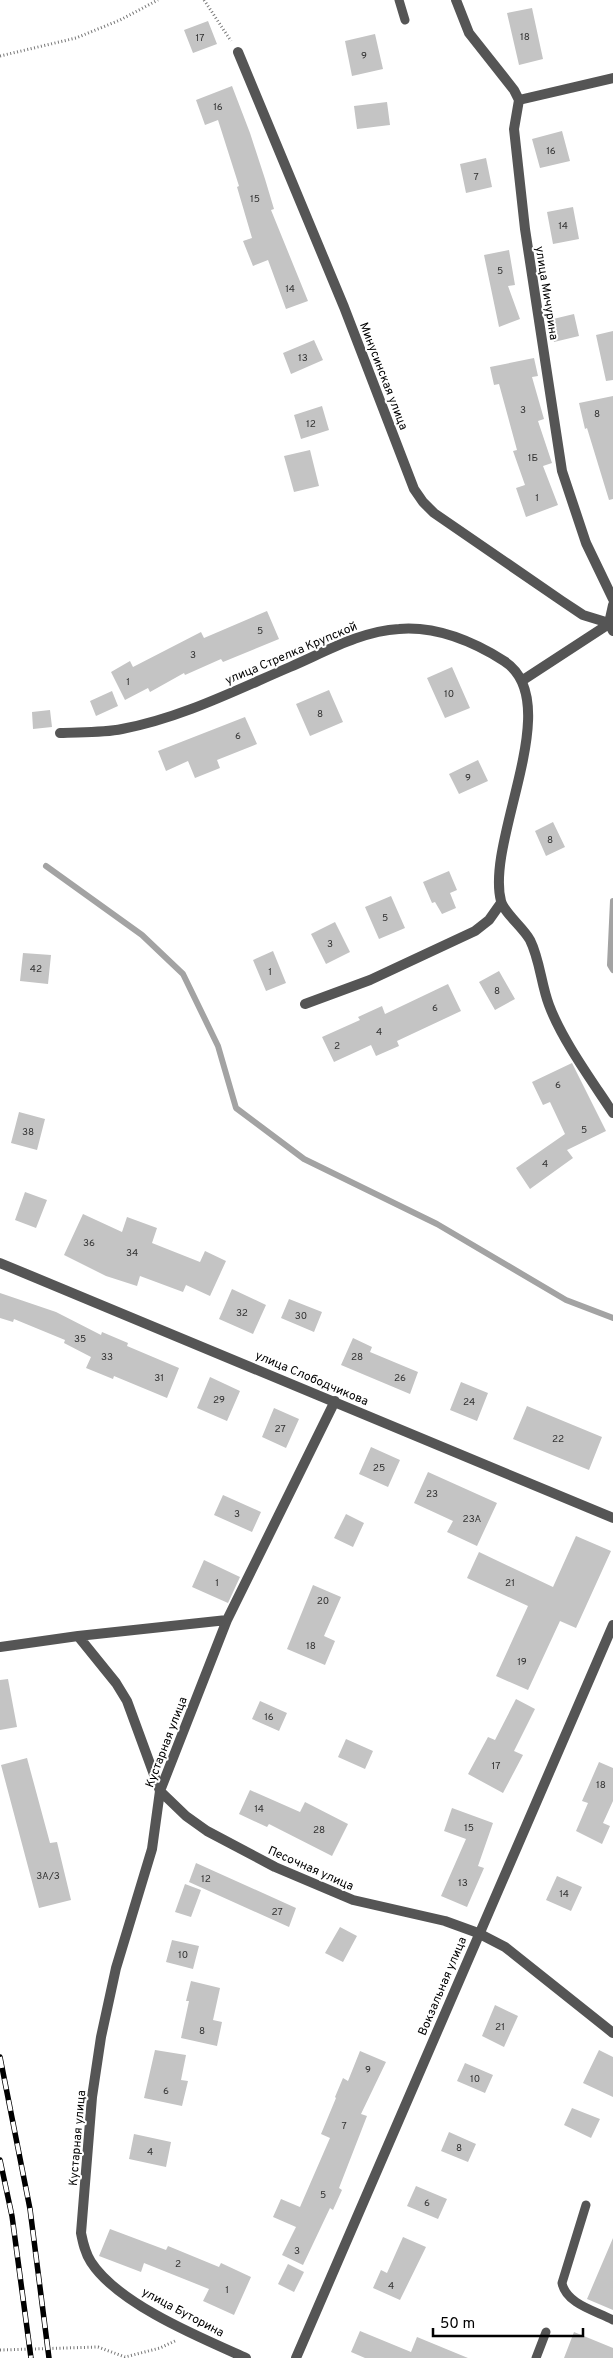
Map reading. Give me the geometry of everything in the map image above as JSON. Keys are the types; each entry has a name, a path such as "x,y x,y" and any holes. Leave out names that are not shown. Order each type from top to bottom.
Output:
{"street":[{"path":"456,0 469,33 514,90 519,100 613,78"},
{"name":"Минусинская улица","path":"238,52 344,307 414,489 434,513 562,601 583,615 612,625"},
{"name":"улица Мичурина","path":"519,100 514,129 525,229 562,471 586,543 613,598"},
{"path":"305,1004 370,980 475,931 489,920 501,903 500,862 526,750 527,694 523,680 612,625 613,605"},
{"name":"улица Стрелка Крупской","path":"60,733 120,730 143,725 206,702 368,634 400,628 435,631 460,638 504,661 515,669 523,680"},
{"path":"501,903 524,930 531,942 548,1004 556,1021 613,1113"},
{"name":"улица Слободчикова","path":"0,1263 613,1518"},
{"name":"Кустарная улица","path":"81,2233 92,2097 101,2037 116,1968 152,1849 160,1791 227,1620 335,1401"},
{"path":"0,1647 78,1636 227,1620"},
{"name":"Вокзальная улица","path":"296,2358 613,1624"},
{"name":"Песочная улица","path":"78,1636 116,1683 127,1701 160,1791 186,1816 207,1830 275,1867 353,1900 445,1921 478,1933 505,1947 613,2033"},
{"name":"улица Буторина","path":"81,2233 90,2262 127,2296 192,2333 246,2358"}],"lane":[{"path":"399,0 405,20"},
{"path":"586,2205 562,2283 564,2292 571,2299 613,2320"},
{"path":"536,2358 546,2332"}],"path":[{"path":"0,56 76,38 120,20 158,0"},
{"path":"204,0 238,52"},
{"path":"0,2350 98,2347 125,2357 160,2348 192,2333"}],"building":[{"path":"532,8 543,59 519,65 507,13"},
{"path":"208,21 217,44 193,53 184,30"},
{"path":"375,34 383,69 352,76 345,41"},
{"path":"232,86 265,179 274,209 271,210 308,301 286,309 268,260 253,266 243,241 252,238 237,187 239,186 218,120 205,125 196,100"},
{"path":"387,102 390,125 357,129 354,106"},
{"path":"562,131 570,161 540,168 532,139"},
{"path":"486,158 492,187 466,193 460,164"},
{"path":"573,207 579,239 553,244 547,212"},
{"path":"509,250 515,285 508,286 520,319 499,327 484,255"},
{"path":"574,314 579,336 554,342 549,320"},
{"path":"613,331 613,380 606,381 596,335"},
{"path":"314,340 323,360 291,374 283,353"},
{"path":"534,358 538,376 532,377 544,419 538,421 552,463 543,466 558,505 526,517 516,488 525,485 513,451 517,450 499,384 494,385 490,367"},
{"path":"613,396 613,499 609,500 587,428 585,429 579,403"},
{"path":"322,406 329,430 301,439 294,415"},
{"path":"310,450 319,486 294,492 284,456"},
{"path":"267,611 279,639 223,662 221,659 185,675 184,673 150,692 148,688 125,700 111,672 130,661 133,667 201,632 204,638"},
{"path":"452,667 470,708 445,718 427,678"},
{"path":"329,690 343,722 310,736 296,704"},
{"path":"112,691 118,706 96,716 90,701"},
{"path":"50,710 52,727 33,729 32,712"},
{"path":"245,717 257,744 217,760 220,768 195,778 188,761 166,771 158,751"},
{"path":"478,760 488,781 459,794 449,774"},
{"path":"553,822 565,847 546,856 535,831"},
{"path":"449,871 457,890 450,893 456,908 442,914 435,902 432,903 423,882"},
{"path":"391,896 405,928 379,939 365,907"},
{"path":"335,922 350,952 326,964 311,934"},
{"path":"273,951 286,983 266,991 253,960"},
{"path":"23,953 51,955 48,984 20,981"},
{"path":"499,971 515,999 495,1010 479,982"},
{"path":"448,984 461,1011 397,1041 399,1046 376,1056 371,1045 334,1062 322,1037 360,1020 358,1017 382,1006 385,1014"},
{"path":"572,1063 606,1131 567,1150 573,1158 530,1189 516,1168 565,1134 550,1102 543,1105 532,1082"},
{"path":"19,1112 45,1119 37,1150 11,1143"},
{"path":"25,1192 47,1200 36,1228 15,1220"},
{"path":"83,1214 122,1232 127,1217 157,1228 152,1243 200,1262 205,1251 226,1261 210,1296 186,1285 183,1292 140,1276 137,1286 106,1276 64,1255"},
{"path":"232,1289 266,1305 253,1334 219,1319"},
{"path":"0,1293 56,1312 101,1335 102,1332 128,1343 127,1346 179,1368 167,1398 114,1376 113,1379 86,1368 91,1357 64,1343 65,1340 14,1319 13,1322 0,1318"},
{"path":"289,1299 322,1312 314,1332 281,1318"},
{"path":"353,1338 372,1347 370,1352 418,1372 410,1394 341,1365"},
{"path":"210,1377 240,1391 227,1421 197,1408"},
{"path":"461,1382 488,1393 477,1421 450,1410"},
{"path":"527,1406 602,1437 589,1470 513,1439"},
{"path":"274,1408 299,1419 286,1448 262,1437"},
{"path":"371,1447 400,1460 388,1487 359,1474"},
{"path":"428,1472 497,1503 477,1546 447,1532 453,1521 414,1503"},
{"path":"223,1495 261,1512 252,1532 214,1515"},
{"path":"346,1514 364,1523 353,1547 334,1538"},
{"path":"576,1536 611,1551 576,1628 560,1621 528,1690 496,1676 528,1606 467,1578 479,1552 553,1587"},
{"path":"204,1560 240,1577 228,1603 192,1587"},
{"path":"313,1585 341,1597 324,1636 335,1641 325,1665 287,1649"},
{"path":"8,1679 17,1727 0,1730 0,1680"},
{"path":"516,1699 535,1709 514,1751 523,1755 503,1793 468,1774 488,1737 495,1740"},
{"path":"260,1701 287,1713 279,1731 252,1719"},
{"path":"346,1739 373,1751 365,1769 338,1757"},
{"path":"27,1758 50,1843 57,1842 71,1900 39,1908 1,1765"},
{"path":"599,1762 613,1768 613,1801 603,1823 610,1826 602,1844 576,1831 588,1803 582,1801"},
{"path":"250,1790 300,1812 305,1802 348,1824 332,1856 269,1824 267,1827 239,1814"},
{"path":"452,1808 493,1823 478,1866 484,1868 467,1907 441,1896 466,1839 444,1831"},
{"path":"196,1863 296,1908 289,1927 189,1882"},
{"path":"557,1876 582,1887 571,1911 546,1900"},
{"path":"185,1884 201,1890 191,1917 175,1912"},
{"path":"340,1927 357,1936 343,1962 325,1953"},
{"path":"172,1940 199,1946 193,1969 166,1962"},
{"path":"191,1981 220,1988 213,2020 222,2022 217,2046 181,2038"},
{"path":"495,2005 518,2016 504,2047 482,2036"},
{"path":"155,2050 186,2055 181,2080 188,2081 182,2106 144,2098"},
{"path":"599,2050 613,2057 613,2097 583,2083"},
{"path":"360,2051 386,2062 361,2114 367,2116 339,2188 342,2190 333,2210 330,2208 303,2265 282,2255 296,2227 273,2217 281,2199 300,2207 330,2138 321,2134 335,2097 343,2078 348,2081"},
{"path":"465,2063 493,2075 485,2093 457,2081"},
{"path":"572,2108 600,2119 591,2138 564,2125"},
{"path":"449,2132 476,2144 468,2162 441,2151"},
{"path":"134,2134 171,2142 166,2167 129,2159"},
{"path":"416,2186 447,2199 438,2219 407,2206"},
{"path":"110,2229 166,2250 168,2246 219,2267 221,2263 251,2277 234,2315 203,2301 209,2289 144,2263 141,2272 99,2256"},
{"path":"403,2237 426,2247 400,2300 373,2288 381,2270 387,2273"},
{"path":"613,2238 613,2310 587,2299"},
{"path":"288,2264 304,2272 294,2292 278,2284"},
{"path":"360,2331 411,2352 417,2337 468,2358 365,2358 351,2352"},
{"path":"574,2332 613,2348 613,2358 564,2358"}],"waterway":[{"path":"46,866 142,935 183,974 218,1046 236,1108 304,1159 437,1224 566,1300 613,1318"},
{"path":"613,901 610,965 613,970"}],"railway":[{"path":"0,2057 30,2209 49,2358"},
{"path":"0,2160 12,2216 31,2358"}]}
